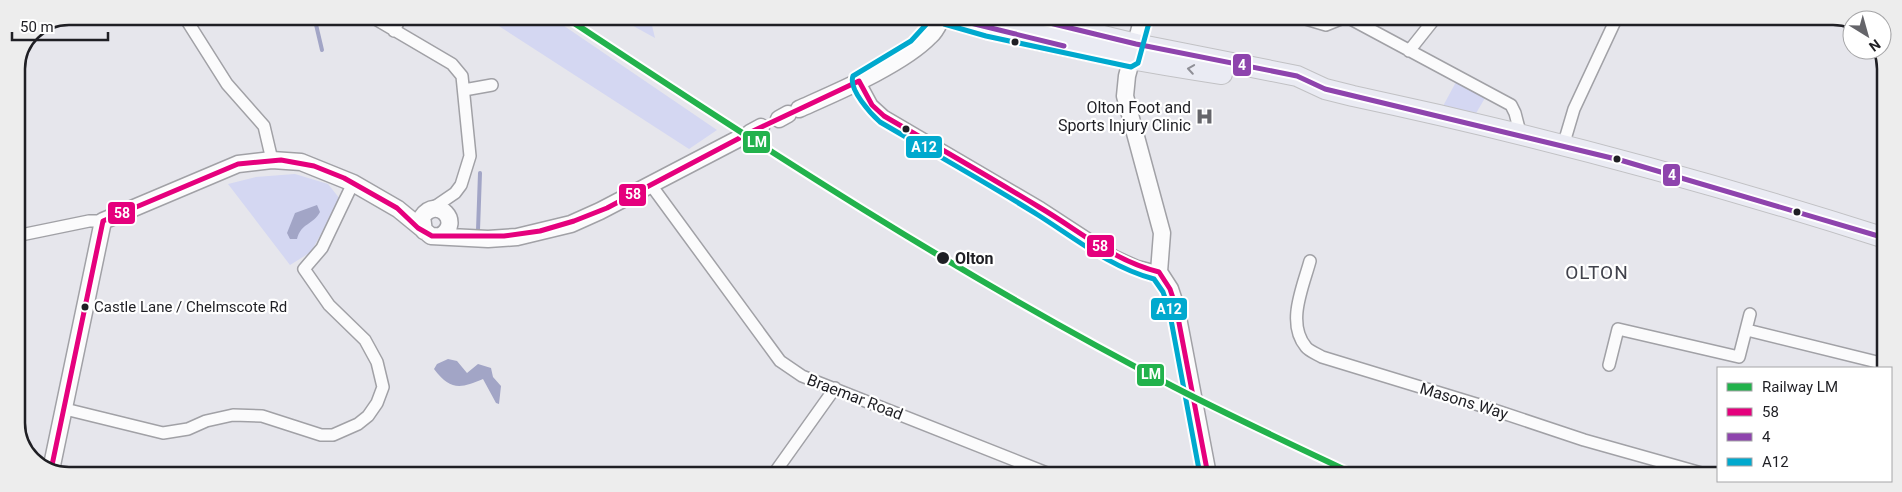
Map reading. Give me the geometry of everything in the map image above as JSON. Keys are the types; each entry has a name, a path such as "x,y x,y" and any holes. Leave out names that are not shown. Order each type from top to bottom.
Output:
{"highway":[{"path":"974,25 988,29 1134,52 1326,89 1563,146 1877,232"},
{"path":"1050,25 1134,52"}],"street":[{"path":"190,25 227,84 264,126 272,160"},
{"path":"385,25 452,64 462,76 470,156 460,185 455,193 448,230 440,236"},
{"path":"394,31 397,25"},
{"path":"789,114 859,81 919,46 934,32 938,25"},
{"path":"1141,25 1125,96 1162,234 1159,272 1170,289 1176,307 1206,467"},
{"path":"1361,25 1510,105 1515,113 1522,136"},
{"path":"1409,51 1430,25"},
{"path":"1563,146 1574,109 1613,25"},
{"path":"859,81 872,105 884,116 981,175 1041,208 1116,257 1136,266 1159,272"},
{"path":"464,90 492,85"},
{"path":"25,234 89,221 103,221 238,164 272,160 301,162 353,184 398,209 431,236 488,239 517,237 572,224 750,133"},
{"path":"64,409 163,433 188,429 206,421 233,415 262,416 321,435 333,435 358,424 368,416 377,403 383,387 377,362 365,340 328,305 304,269 322,248 353,184"},
{"name":"Braemar Road","path":"651,185 780,361 802,376 1032,467"},
{"path":"424,231 422,217 455,193"},
{"path":"398,209 442,210 449,219 472,238"},
{"path":"52,464 103,221"},
{"name":"Masons Way","path":"1310,261 1296,317 1297,328 1306,348 1322,357 1476,404 1584,440 1680,467"},
{"path":"1609,365 1618,329 1739,357 1750,314"},
{"path":"1747,330 1877,362"},
{"path":"779,467 835,388"}],"shaded area":[{"path":"497,25 563,25 717,130 689,149"},
{"path":"631,25 652,25 655,38"},
{"path":"1456,82 1485,98 1475,115 1442,108"},
{"path":"295,174 328,184 340,199 311,252 290,265 228,184 256,177"},
{"path":"317,205 320,212 317,216 301,230 297,239 290,239 287,233 295,213"},
{"path":"448,359 457,361 467,373 478,364 491,368 493,377 501,386 499,404 496,403 483,379 462,386 456,386 445,381 434,369 437,364"}],"waterway":[{"path":"316,25 322,50"},
{"path":"478,230 480,173"}],"rail line":[{"name":"LM","path":"577,25 789,163 1018,302 1174,387 1339,467"}],"transit line":[{"name":"A12","path":"926,25 911,41 853,76 852,81 857,94 880,122 1019,203 1094,252 1138,274 1154,279 1163,292 1169,309 1199,467"},
{"name":"A12","path":"948,25 986,36 1131,67 1138,63 1148,25"},
{"name":"4","path":"979,25 1064,46"},
{"name":"4","path":"1058,25 1136,44 1297,76 1325,89 1620,160 1877,236"},
{"name":"58","path":"52,464 103,221 238,164 281,160 314,166 344,178 397,208 418,228 432,236 504,236 540,231 574,221 607,208 751,132 859,81 872,105 884,116 1020,195 1111,252 1142,267 1159,272 1170,289 1176,307 1206,467"}],"place":[{"name":"Olton Foot and Sports Injury Clinic","path":"1205,116"},
{"name":"Olton","path":"943,258"},
{"name":"Castle Lane / Chelmscote Rd","path":"85,307"}],"district":[{"name":"OLTON","path":"1597,272"}]}
